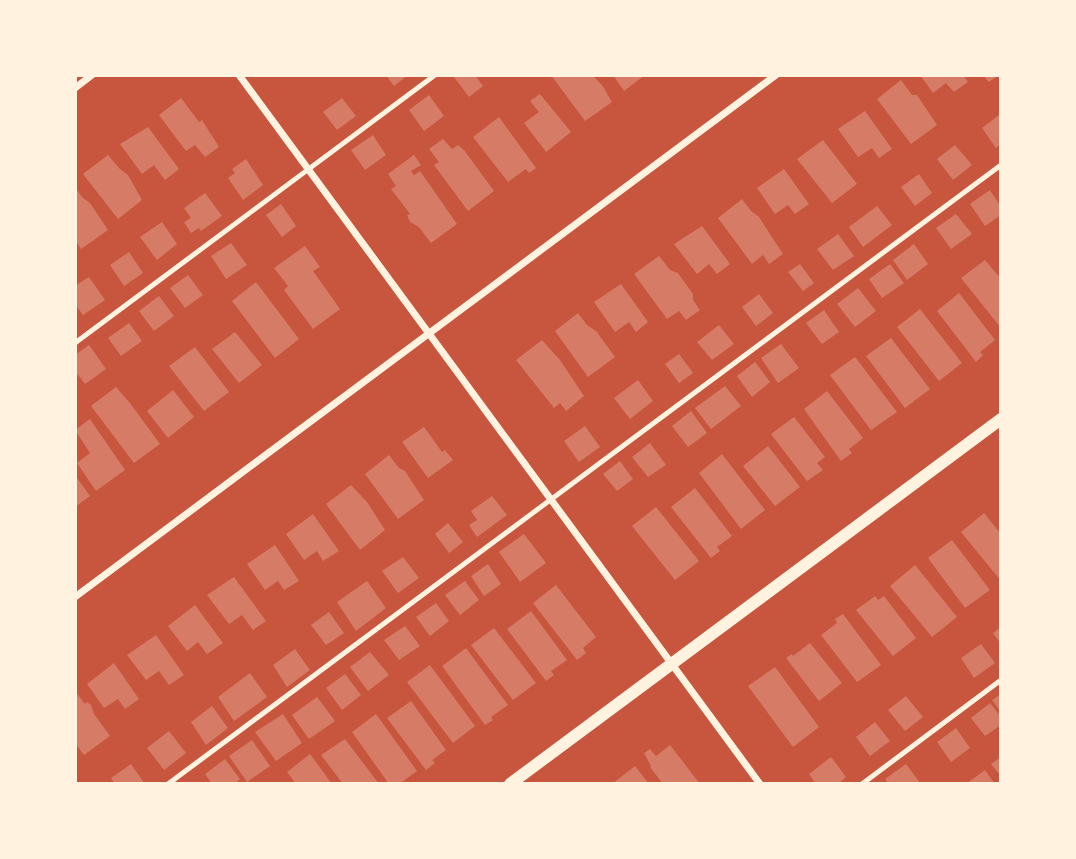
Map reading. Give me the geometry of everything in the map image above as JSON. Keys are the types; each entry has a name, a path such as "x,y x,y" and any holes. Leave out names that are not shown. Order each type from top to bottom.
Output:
{"street":[{"path":"75,88 92,75"},
{"path":"239,75 760,784"},
{"path":"75,597 776,75"},
{"path":"510,784 1001,419"}],"lane":[{"path":"75,343 435,75"},
{"path":"168,784 1001,164"},
{"path":"862,784 1001,680"}],"building":[{"path":"386,75 408,75 394,86"},
{"path":"475,75 483,86 469,97 454,77"},
{"path":"551,75 592,75 612,102 585,121"},
{"path":"613,75 645,75 624,91"},
{"path":"920,75 963,75 968,82 954,92 946,83 933,93"},
{"path":"983,75 999,75 989,82"},
{"path":"901,80 912,95 917,95 937,125 911,144 877,99"},
{"path":"540,94 571,132 546,152 524,123 539,112 530,101"},
{"path":"429,95 444,116 424,131 409,110"},
{"path":"181,98 199,122 202,120 219,147 205,157 195,145 186,151 159,115"},
{"path":"342,98 356,116 337,130 323,112"},
{"path":"865,111 892,149 879,158 872,148 858,157 838,129"},
{"path":"999,115 1001,144 996,148 982,128"},
{"path":"499,117 536,168 529,173 526,169 508,182 473,137"},
{"path":"148,127 179,169 165,180 154,165 142,174 120,144"},
{"path":"373,135 386,155 365,170 351,150"},
{"path":"443,139 452,149 458,145 464,150 494,191 468,211 434,165 439,162 429,149"},
{"path":"823,140 857,184 832,203 797,159"},
{"path":"955,145 972,165 953,180 937,159"},
{"path":"108,155 128,175 142,200 118,219 83,174"},
{"path":"414,155 421,165 411,171 414,175 420,171 457,224 431,243 419,227 410,222 407,215 410,214 391,189 396,186 388,174"},
{"path":"246,159 263,185 243,200 228,178 235,173 232,169"},
{"path":"784,169 809,204 795,214 788,205 775,214 757,188"},
{"path":"919,174 932,193 915,206 901,187"},
{"path":"75,188 90,203 108,230 81,249 75,240"},
{"path":"990,190 1001,207 1001,215 985,226 970,204"},
{"path":"205,193 222,216 201,231 199,228 191,233 184,222 191,218 184,208"},
{"path":"742,199 759,217 783,254 769,264 763,255 752,264 718,218"},
{"path":"281,204 296,226 282,237 266,215"},
{"path":"877,206 892,225 863,247 849,227"},
{"path":"956,214 972,234 951,249 936,228"},
{"path":"162,222 177,244 157,260 140,237"},
{"path":"702,226 730,264 717,274 709,264 697,274 674,244"},
{"path":"838,234 854,256 833,270 817,249"},
{"path":"231,243 247,265 226,279 211,256"},
{"path":"914,244 928,264 907,280 893,260"},
{"path":"305,246 320,267 313,271 340,309 313,329 284,290 288,286 274,268"},
{"path":"129,252 143,273 124,286 110,265"},
{"path":"659,256 670,270 678,273 693,294 693,300 700,310 686,320 679,311 667,319 634,274"},
{"path":"985,260 1001,279 1001,328 961,278"},
{"path":"800,264 814,283 803,291 788,272"},
{"path":"890,264 904,283 882,298 869,279"},
{"path":"188,275 203,295 185,308 170,288"},
{"path":"89,277 105,300 83,315 75,304 75,286"},
{"path":"256,282 299,339 275,358 232,301"},
{"path":"621,284 648,322 636,332 629,322 615,332 594,302"},
{"path":"858,288 876,311 855,327 837,304"},
{"path":"959,293 995,340 980,352 983,355 976,362 937,311"},
{"path":"759,294 773,313 756,326 742,307"},
{"path":"159,296 174,316 154,331 139,311"},
{"path":"920,309 962,363 939,381 897,327"},
{"path":"824,310 839,332 822,344 806,323"},
{"path":"578,313 587,325 596,331 615,357 588,377 555,331"},
{"path":"129,323 142,341 121,356 108,338"},
{"path":"719,325 734,344 712,360 697,342"},
{"path":"235,332 262,365 239,383 212,349"},
{"path":"891,338 930,389 905,408 866,356"},
{"path":"542,340 560,360 584,396 566,411 560,403 554,408 516,360"},
{"path":"781,344 799,368 778,383 761,358"},
{"path":"89,345 106,369 85,384 75,371 75,355"},
{"path":"195,347 229,392 204,411 169,366"},
{"path":"679,354 693,373 679,383 665,364"},
{"path":"855,357 897,412 871,430 830,375"},
{"path":"755,362 770,382 752,397 737,376"},
{"path":"638,380 653,401 630,419 614,398"},
{"path":"725,386 741,406 711,429 695,408"},
{"path":"116,387 160,444 134,463 91,406"},
{"path":"173,390 194,417 168,438 147,411"},
{"path":"827,391 863,438 849,449 852,453 841,461 804,409"},
{"path":"691,411 707,433 688,447 672,426"},
{"path":"794,417 825,457 817,463 823,470 807,481 771,434"},
{"path":"90,419 125,470 96,491 77,463 90,453 75,430"},
{"path":"585,426 600,447 579,462 564,441"},
{"path":"424,427 442,452 445,450 453,460 428,478 402,442"},
{"path":"650,443 666,465 648,477 632,457"},
{"path":"768,446 800,487 775,506 743,466"},
{"path":"722,454 765,510 741,529 699,473"},
{"path":"389,455 399,468 405,471 424,500 398,519 365,474"},
{"path":"620,461 633,479 617,491 603,474"},
{"path":"75,475 90,496 75,507"},
{"path":"351,485 367,502 385,530 360,550 326,504"},
{"path":"695,488 732,536 717,547 720,551 711,558 671,507"},
{"path":"492,496 507,515 477,537 469,525 477,520 471,511"},
{"path":"656,507 699,561 675,580 632,526"},
{"path":"984,513 1001,534 1001,581 961,532"},
{"path":"313,514 339,551 323,561 317,551 304,560 286,534"},
{"path":"448,523 463,542 449,553 435,534"},
{"path":"524,534 546,563 520,582 499,552"},
{"path":"952,540 990,590 965,608 928,558"},
{"path":"275,545 299,581 284,590 278,581 265,590 247,564"},
{"path":"403,557 419,578 398,593 382,571"},
{"path":"488,564 501,584 484,596 471,576"},
{"path":"915,565 957,617 932,637 890,586"},
{"path":"234,577 266,621 253,630 242,615 229,624 207,595"},
{"path":"367,581 386,608 356,631 337,602"},
{"path":"465,581 479,600 460,615 445,595"},
{"path":"556,585 596,637 583,648 586,653 577,660 533,603"},
{"path":"875,596 878,600 884,596 916,638 893,656 856,610"},
{"path":"436,603 449,621 430,636 416,617"},
{"path":"195,605 223,643 207,654 198,642 187,651 168,626"},
{"path":"531,611 567,660 551,671 554,675 546,681 507,629"},
{"path":"329,612 344,633 326,645 311,625"},
{"path":"843,614 881,665 857,682 821,635 837,623 835,619"},
{"path":"405,626 420,646 399,660 384,640"},
{"path":"1001,627 1001,644 993,633"},
{"path":"494,628 536,683 513,700 471,645"},
{"path":"156,635 184,675 169,685 159,671 146,680 127,655"},
{"path":"810,643 842,683 819,701 786,658"},
{"path":"981,644 995,663 974,678 961,658"},
{"path":"466,648 508,705 485,725 442,666"},
{"path":"295,649 310,670 287,687 273,665"},
{"path":"370,652 389,675 368,691 350,667"},
{"path":"114,663 139,699 125,709 118,699 104,708 87,684"},
{"path":"430,665 475,726 453,743 407,682"},
{"path":"775,667 819,727 793,747 748,686"},
{"path":"250,673 267,697 234,721 218,697"},
{"path":"345,674 361,695 342,710 326,688"},
{"path":"75,691 85,704 87,702 91,705 94,714 110,736 84,755 75,743"},
{"path":"1001,694 1001,712 992,700"},
{"path":"906,696 923,717 905,731 888,710"},
{"path":"317,697 335,721 309,739 292,715"},
{"path":"411,701 446,750 432,760 435,763 426,770 387,718"},
{"path":"990,703 1001,717 1001,725 985,736 971,718"},
{"path":"212,706 228,728 206,745 191,722"},
{"path":"283,714 302,743 276,761 255,732"},
{"path":"376,714 417,771 399,784 389,784 352,732"},
{"path":"875,722 890,741 870,756 856,737"},
{"path":"956,728 970,748 951,762 937,742"},
{"path":"169,731 186,753 164,770 147,748"},
{"path":"345,739 379,784 343,784 321,755"},
{"path":"252,740 270,766 247,782 229,756"},
{"path":"670,745 700,784 663,784 650,767 644,753 650,749 656,756"},
{"path":"310,754 332,784 296,784 287,772"},
{"path":"831,757 846,777 838,784 816,784 809,774"},
{"path":"1001,757 1001,776 991,764"},
{"path":"225,759 240,779 234,784 212,784 205,774"},
{"path":"131,764 145,784 115,784 111,778"},
{"path":"906,764 921,784 889,784 885,779"},
{"path":"635,766 649,784 612,784"},
{"path":"985,770 995,784 966,784"}]}
